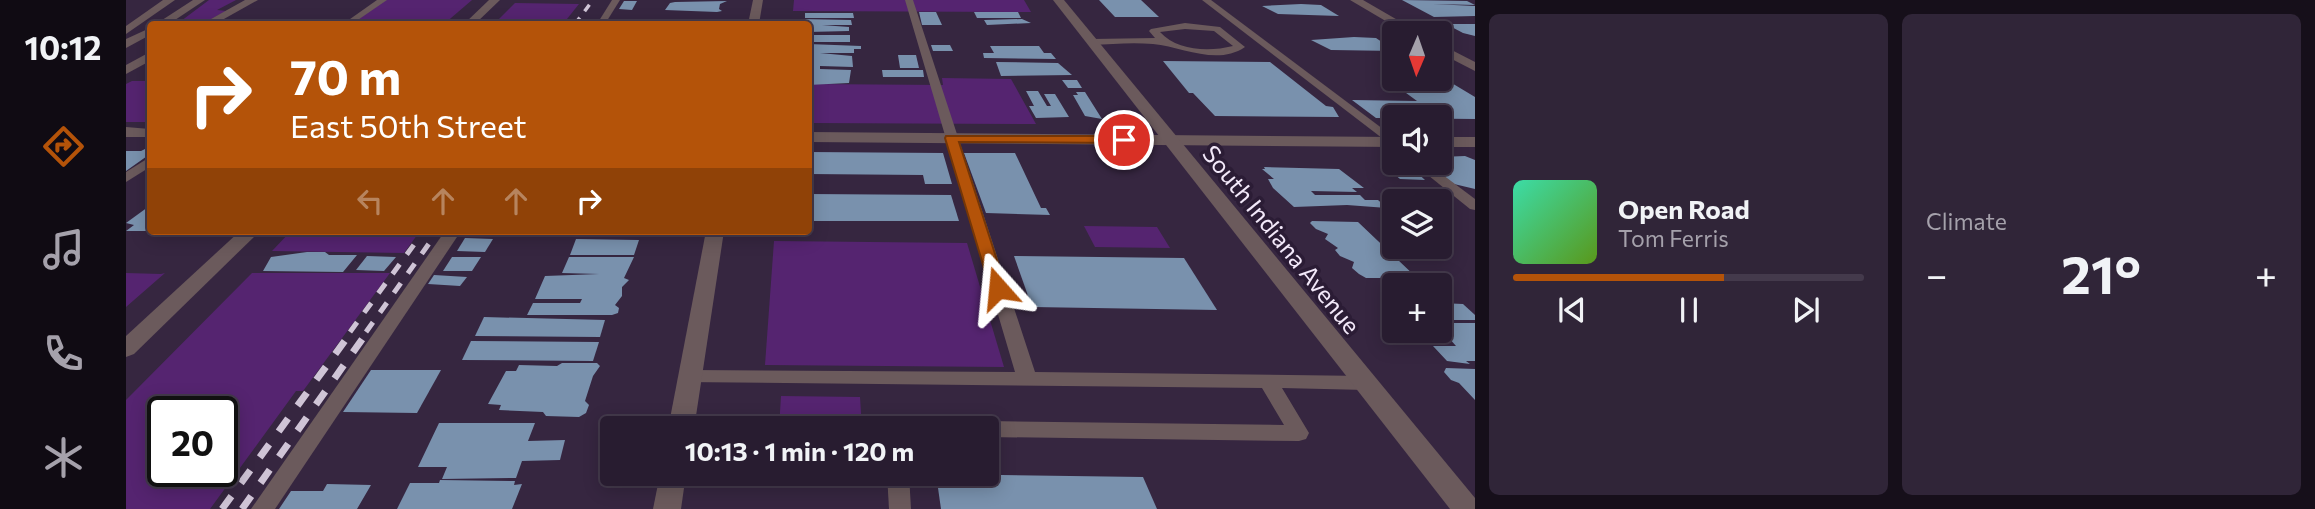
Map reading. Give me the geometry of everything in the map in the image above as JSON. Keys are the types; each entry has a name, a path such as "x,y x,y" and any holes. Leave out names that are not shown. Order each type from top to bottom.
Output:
{"street":[{"path":"126,31 170,0"},
{"path":"167,21 188,0"},
{"path":"168,21 200,0"},
{"path":"214,21 253,0"},
{"path":"472,21 495,0"},
{"path":"754,21 758,0"},
{"name":"South Indiana Avenue","path":"1058,0 1467,509"},
{"path":"1355,0 1393,21"},
{"path":"126,44 147,33"},
{"path":"1452,55 1475,67"},
{"path":"126,70 147,58"},
{"path":"126,132 147,133"},
{"path":"812,137 1382,143"},
{"path":"1452,142 1475,142"},
{"path":"126,349 247,235"},
{"path":"683,416 714,235"},
{"path":"667,509 671,486"}],"lane":[{"path":"352,21 383,0"},
{"path":"603,21 616,0"},
{"path":"909,0 1027,379"},
{"path":"1206,0 1382,134"},
{"path":"1092,41 1164,43 1184,50 1228,50 1240,47 1222,32 1212,29 1166,28 1154,31 1164,43"},
{"path":"126,178 147,163"},
{"path":"1435,175 1475,206"},
{"path":"262,509 450,235"},
{"path":"690,377 1366,383"},
{"path":"999,429 1299,433 1269,382"},
{"path":"899,486 900,509"}],"shaded area":[{"path":"209,0 236,0 217,10 226,11 208,21 181,21"},
{"path":"386,0 472,0 448,21 355,21"},
{"path":"794,0 1024,0 1031,12 793,11"},
{"path":"515,3 579,4 565,21 497,21"},
{"path":"942,78 1011,79 1036,124 812,123 812,84 943,85"},
{"path":"132,81 147,81 147,122 126,122 126,84"},
{"path":"1084,226 1157,227 1170,248 1095,247"},
{"path":"287,235 417,235 404,253 272,251"},
{"path":"774,241 967,243 1004,367 765,365"},
{"path":"126,273 161,274 165,273 126,307"},
{"path":"252,273 390,273 303,391 296,391 238,471 238,396 147,396 147,487 226,487 210,509 126,509 126,400"},
{"path":"781,396 860,397 861,416 780,416"}],"building":[{"path":"1099,0 1141,0 1159,17 1115,17"},
{"path":"1402,0 1467,1 1475,5 1433,4 1475,6 1475,16 1434,17"},
{"path":"624,1 637,1 632,10 619,9"},
{"path":"727,1 720,4 719,9 722,11 717,12 665,10 670,3 675,2"},
{"path":"1321,5 1339,16 1278,14 1262,6"},
{"path":"919,12 936,12 942,25 922,25"},
{"path":"974,12 1018,12 1021,18 977,18"},
{"path":"805,13 853,13 854,18 805,18"},
{"path":"1022,19 1031,23 987,25 984,20"},
{"path":"851,20 852,25 822,25 849,27 849,31 812,32 812,21 800,21"},
{"path":"1452,24 1475,24 1475,36 1452,27"},
{"path":"812,35 850,35 850,42 812,42"},
{"path":"1376,38 1382,42 1382,51 1331,50 1311,40"},
{"path":"812,44 861,46 861,49 854,49 854,53 820,53 852,56 853,67 820,66 820,69 851,70 849,83 812,85"},
{"path":"931,45 950,45 953,51 933,51"},
{"path":"990,46 1039,46 1044,53 1051,53 1056,59 984,58 983,53 994,53"},
{"path":"898,55 916,55 919,68 900,68"},
{"path":"1163,61 1270,62 1326,106 1333,107 1339,117 1215,116 1193,93 1189,93"},
{"path":"996,62 1058,63 1072,75 1001,76"},
{"path":"882,70 923,70 924,77 883,77"},
{"path":"1062,80 1077,80 1082,88 1068,88"},
{"path":"1452,83 1475,97 1475,119 1452,119 1452,105 1382,105 1382,118 1376,118 1352,100 1417,101 1403,91 1452,91"},
{"path":"1026,91 1038,91 1047,106 1051,106 1044,94 1055,94 1069,117 1036,118 1029,106 1034,106"},
{"path":"1076,92 1085,92 1102,119 1085,116 1073,95 1078,95"},
{"path":"147,148 147,156 126,171 126,151 141,151"},
{"path":"812,152 943,153 952,184 925,184 923,175 812,174"},
{"path":"964,153 1015,153 1041,208 1046,208 1050,215 986,213"},
{"path":"1465,156 1475,160 1475,189 1454,184 1442,175 1452,175 1452,157"},
{"path":"1264,167 1339,169 1364,188 1352,188 1357,192 1311,191 1315,195 1360,195 1365,200 1378,200 1382,208 1347,205 1294,207 1273,188 1268,179 1274,179 1262,169 1265,169"},
{"path":"1395,175 1420,175 1425,180 1400,179"},
{"path":"812,194 951,195 959,221 812,221"},
{"path":"147,208 147,231 126,231 134,225 126,223"},
{"path":"1358,222 1382,245 1382,259 1397,259 1412,273 1382,273 1382,278 1366,278 1352,268 1354,262 1340,256 1335,250 1338,248 1325,239 1328,234 1310,223"},
{"path":"596,235 630,235 618,237"},
{"path":"465,238 493,239 485,252 457,251"},
{"path":"576,239 639,240 634,255 570,255"},
{"path":"307,252 357,255 343,272 263,271 271,257"},
{"path":"367,256 396,257 384,271 356,270"},
{"path":"1014,256 1184,258 1217,310 1032,307"},
{"path":"452,257 481,257 472,271 443,271"},
{"path":"569,257 634,257 624,278 629,280 622,287 622,296 615,305 619,308 618,313 527,315 533,303 580,303 582,299 535,299 545,276 599,274 562,273"},
{"path":"434,275 467,277 460,286 428,284"},
{"path":"1452,304 1463,304 1475,315 1475,320 1452,320"},
{"path":"484,317 605,320 600,337 475,336"},
{"path":"1452,323 1475,323 1475,361 1466,361 1470,364 1447,361 1433,346 1456,346 1452,341"},
{"path":"471,341 599,342 593,361 462,360"},
{"path":"562,363 597,363 600,366 593,376 585,401 589,405 586,413 579,417 499,410 501,405 488,404 506,371 516,371 519,365 557,366"},
{"path":"1446,368 1475,369 1475,400 1459,383 1451,380 1444,372"},
{"path":"371,370 441,370 417,413 343,412"},
{"path":"439,423 535,423 528,441 565,440 560,460 522,461 516,478 442,479 447,467 418,467"},
{"path":"999,475 1143,477 1157,509 941,509 938,486 999,486"},
{"path":"440,480 515,481 514,485 522,484 512,509 397,509 410,483 439,483"},
{"path":"327,484 371,485 357,509 279,509 291,491 323,491"}],"railway":[{"path":"577,21 593,0"},
{"path":"350,332 421,235"},
{"path":"366,332 435,235"},
{"path":"222,509 352,331"},
{"path":"242,509 368,331"}],"route":[{"path":"998,288 951,138 1124,140"}]}
